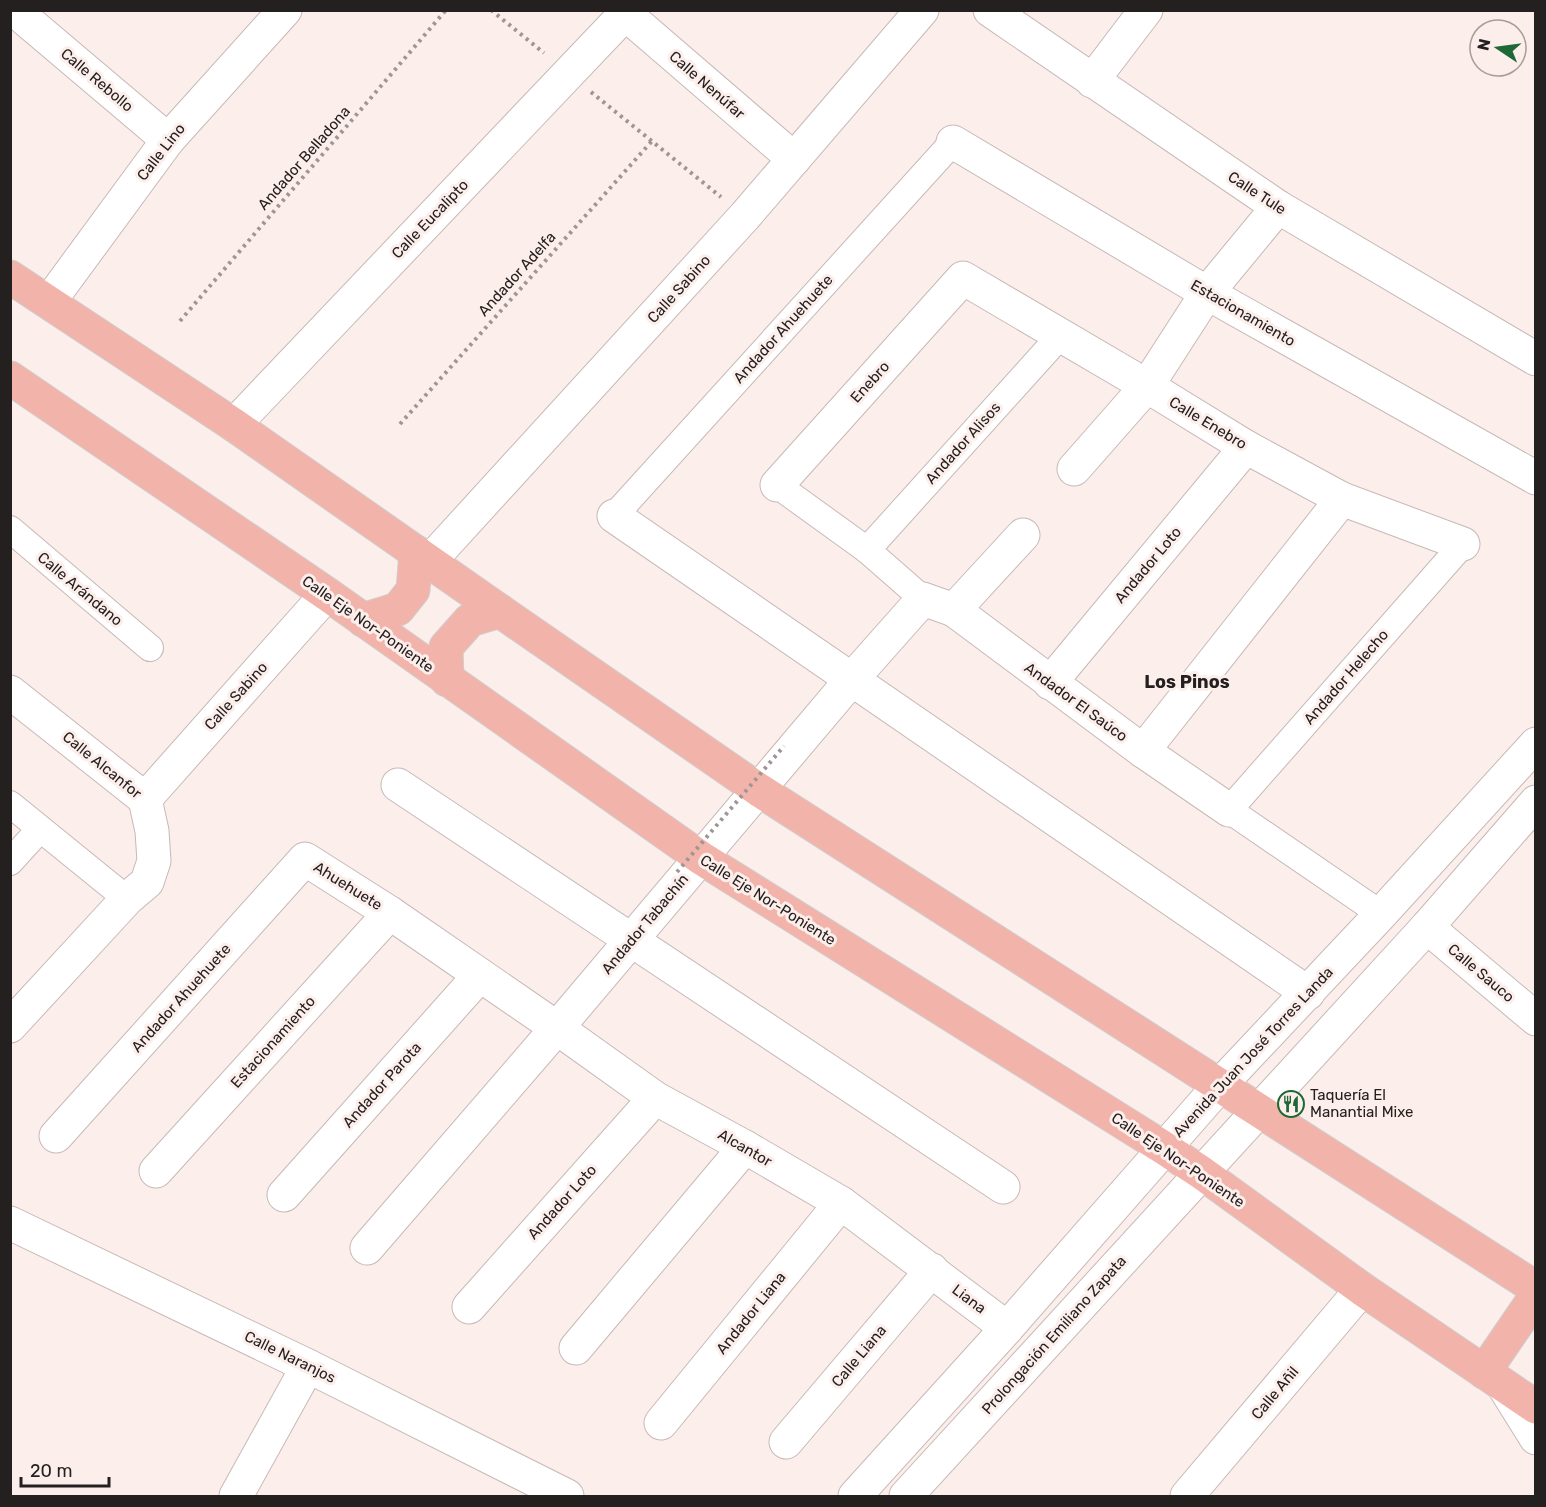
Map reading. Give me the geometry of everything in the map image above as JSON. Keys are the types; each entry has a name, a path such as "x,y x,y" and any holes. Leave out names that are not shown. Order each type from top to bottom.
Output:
{"main road":[{"path":"10,277 234,425 759,790 1536,1288"},
{"name":"Calle Eje Nor-Poniente","path":"10,378 327,594 447,680 689,865 1164,1148 1362,1289 1536,1407"},
{"path":"363,620 398,609 413,590 423,557"},
{"path":"447,680 446,647 470,620 500,611"},
{"path":"1493,1378 1536,1296"}],"street":[{"name":"Calle Lino","path":"49,302 168,140 285,10"},
{"name":"Calle Sabino","path":"423,557 745,216 922,10"},
{"name":"Calle Tule","path":"990,10 1278,207 1536,359"},
{"path":"1092,81 1146,10"},
{"name":"Calle Eucalipto","path":"234,425 623,12"},
{"name":"Calle Nenúfar","path":"623,12 794,159"},
{"name":"Calle Rebollo","path":"25,19 168,140"},
{"name":"Estacionamiento","path":"953,142 1207,293 1536,478"},
{"name":"Andador Ahuehuete","path":"614,516 953,142"},
{"path":"1074,469 1147,386 1207,293 1278,207"},
{"name":"Calle Enebro","path":"963,278 1246,447 1342,499 1463,544"},
{"name":"Enebro","path":"777,485 963,278"},
{"name":"Andador Alisos","path":"867,550 1060,336"},
{"name":"Andador Loto","path":"1050,682 1246,447"},
{"name":"Andador El Saúco","path":"777,485 867,550 923,599 954,610 1143,751 1381,914"},
{"path":"1143,751 1342,499"},
{"path":"614,516 1308,993"},
{"name":"Calle Arándano","path":"12,533 150,648"},
{"path":"954,610 1023,535"},
{"name":"Andador Helecho","path":"1229,810 1463,544"},
{"name":"Calle Sabino","path":"145,799 327,594"},
{"name":"Andador Tabachín","path":"367,1248 632,940 689,865 759,790 923,599"},
{"name":"Calle Alcanfor","path":"11,694 145,799 152,831 154,861 147,882 127,899"},
{"name":"Avenida Juan José Torres Landa","path":"855,1497 1220,1085 1308,993 1536,744"},
{"path":"398,785 1003,1188"},
{"path":"1202,1173 1427,927 1536,802"},
{"path":"10,804 127,899 10,1026"},
{"path":"10,862 40,829"},
{"name":"Andador Ahuehuete","path":"56,1136 305,859"},
{"name":"Ahuehuete","path":"305,859 390,913"},
{"path":"390,913 557,1028"},
{"name":"Estacionamiento","path":"156,1171 390,913"},
{"name":"Calle Sauco","path":"1427,927 1536,1019"},
{"name":"Andador Parota","path":"284,1195 480,975"},
{"name":"Alcantor","path":"557,1028 655,1098 745,1147 840,1203 932,1270"},
{"name":"Andador Loto","path":"469,1307 655,1098"},
{"path":"576,1348 745,1147"},
{"name":"Prolongación Emiliano Zapata","path":"906,1497 1202,1173"},
{"name":"Andador Liana","path":"661,1423 840,1203"},
{"name":"Calle Naranjos","path":"10,1223 308,1365 532,1488 567,1497"},
{"name":"Liana","path":"932,1270 1007,1328"},
{"name":"Calle Liana","path":"786,1442 932,1270"},
{"name":"Calle Añil","path":"1187,1497 1362,1289"},
{"path":"236,1497 308,1365"},
{"path":"1493,1378 1536,1438"}],"path":[{"name":"Andador Belladona","path":"180,321 446,10"},
{"path":"491,10 745,216"},
{"name":"Andador Adelfa","path":"400,424 651,141"},
{"path":"689,865 784,746"}],"place":[{"name":"Taquería El Manantial Mixe","path":"1291,1104"}],"district":[{"name":"Los Pinos","path":"1187,682"}]}
